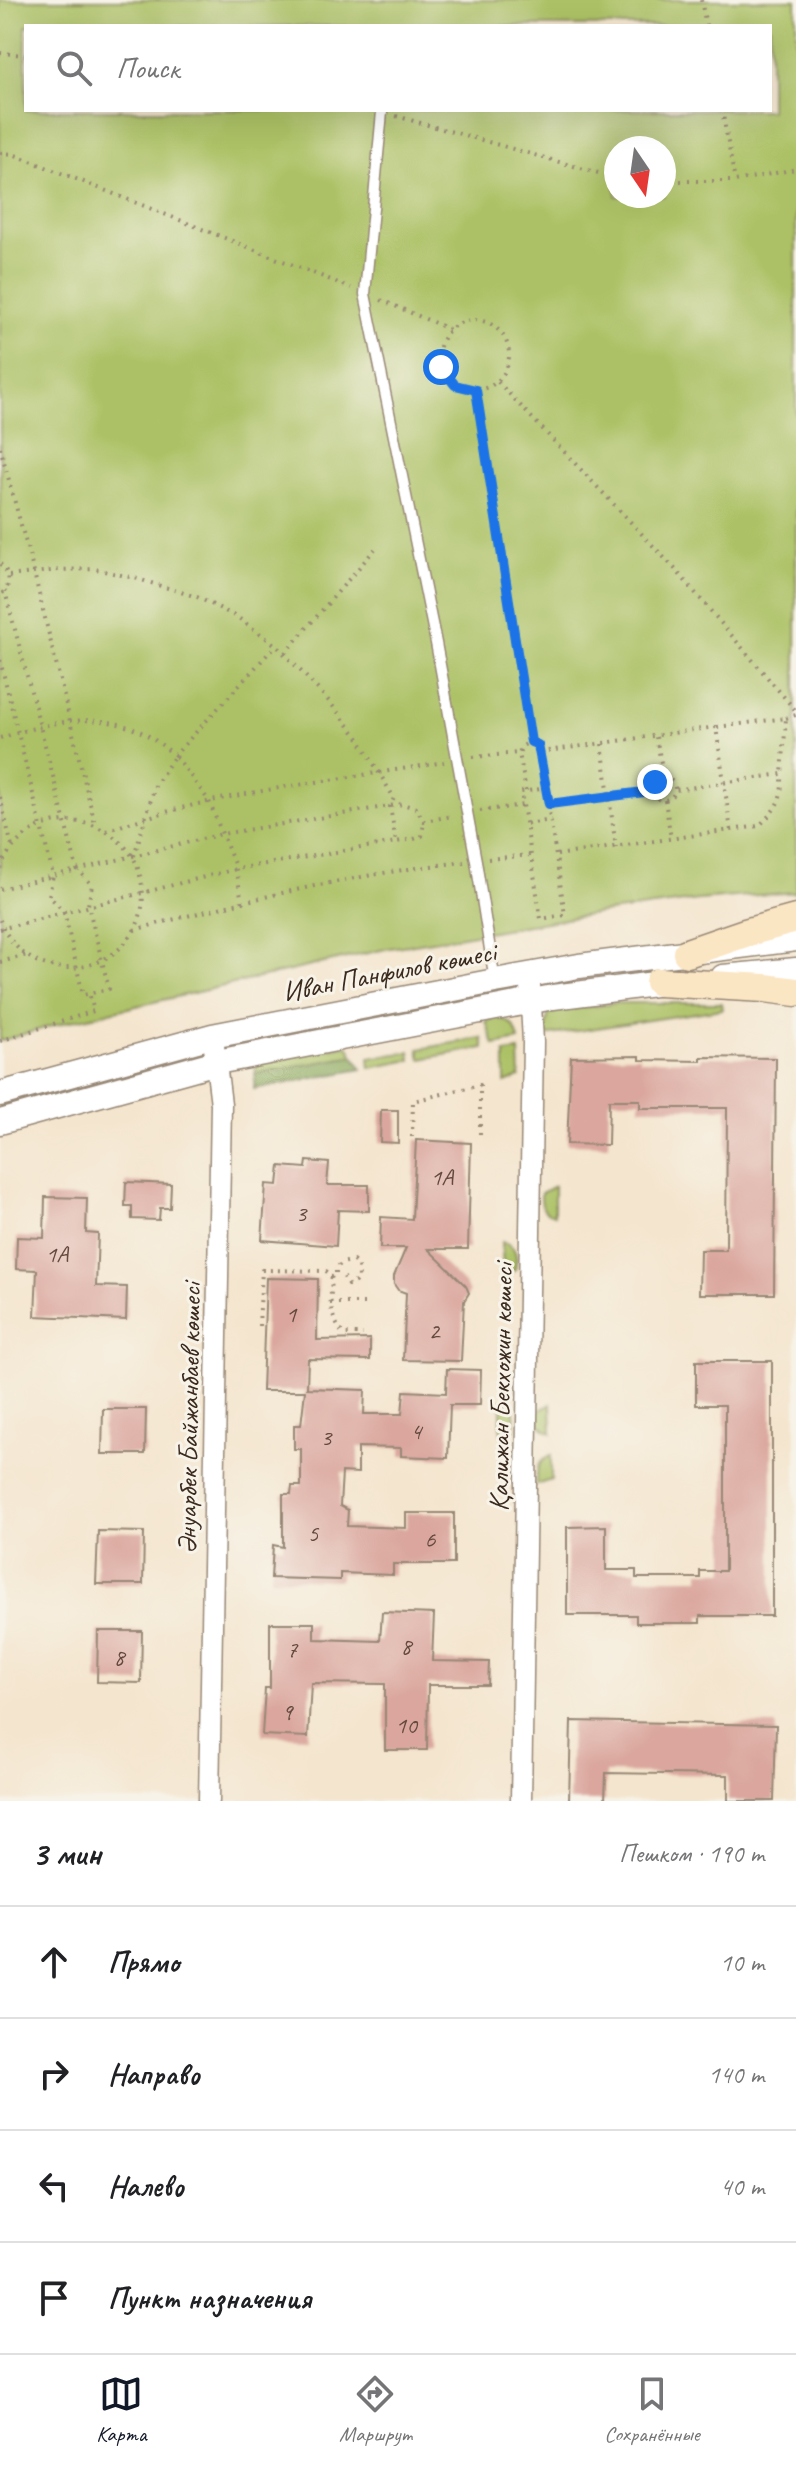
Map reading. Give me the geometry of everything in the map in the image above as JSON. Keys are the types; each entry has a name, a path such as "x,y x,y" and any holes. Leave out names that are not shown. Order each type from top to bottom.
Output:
{"main road":[{"path":"687,953 796,919"},
{"path":"659,982 796,992"}],"street":[{"name":"Иван Панфилов көшесі","path":"0,1094 212,1036 529,974 796,939"},
{"name":"Иван Панфилов көшесі","path":"0,1122 217,1062 532,1002 659,982 796,970"},
{"name":"Қалижан Бекхожин көшесі","path":"521,1801 533,1074 529,974"},
{"name":"Әнуарбек Байжанбаев көшесі","path":"209,1801 221,1104 212,1036"}],"lane":[{"path":"382,112 365,294 439,658 495,981"}],"path":[{"path":"701,0 706,24"},
{"path":"0,53 24,55"},
{"path":"382,112 604,175"},
{"path":"722,112 735,181"},
{"path":"0,153 13,154 449,329"},
{"path":"676,181 735,181 796,169"},
{"path":"475,319 498,328 510,349 505,372 498,382 476,390 455,385 441,367 440,345 449,329 463,321 475,319"},
{"path":"498,382 675,569 796,713 786,718 540,752"},
{"path":"476,390 531,742"},
{"path":"0,447 96,826"},
{"path":"285,653 375,549"},
{"path":"0,564 9,576"},
{"path":"9,576 96,569 197,597 237,617 285,653 358,737 394,798 390,806 396,842"},
{"path":"0,660 53,875 49,896 64,911 83,995 109,989 88,905 92,885 77,869 3,593 9,576"},
{"path":"0,920 12,943 49,966 77,968 101,961 119,948 134,930 140,913 143,892 134,856 155,786 175,755 276,645"},
{"path":"557,855 759,826 775,810 783,793 786,718"},
{"path":"0,738 40,726 98,719 144,733 175,755 209,801 236,869 242,902"},
{"path":"716,727 731,831"},
{"path":"656,736 664,778"},
{"path":"526,791 519,753 522,746 531,742 538,745 540,752 547,788 565,915 541,919 521,792 547,788"},
{"path":"602,744 616,848"},
{"path":"106,831 146,816 209,801 398,769"},
{"path":"675,790 782,774"},
{"path":"664,778 671,780 675,790 672,797 665,800 652,791 655,782 664,778"},
{"path":"549,804 652,791"},
{"path":"0,797 12,847"},
{"path":"665,800 671,839"},
{"path":"0,889 222,834 402,804"},
{"path":"527,824 551,820"},
{"path":"0,868 2,860 23,837 41,827 64,821 77,821 106,831 134,856"},
{"path":"2,928 236,869 422,836 424,821"},
{"path":"134,930 242,902 407,868"},
{"path":"0,962 27,955"},
{"path":"0,1041 94,1011 89,993"},
{"path":"412,1137 413,1101 480,1085 480,1140"},
{"path":"331,1277 336,1276 336,1269 341,1263 353,1261 358,1265 359,1277 355,1282 348,1285 344,1277"},
{"path":"259,1326 262,1270 326,1271 331,1277 329,1311 343,1334 363,1334"},
{"path":"330,1303 365,1303"}],"green space":[{"path":"0,0 796,0 796,892 699,900 601,913 390,948 62,1023 0,1041"},
{"path":"617,1003 721,1003 722,1009 544,1036 549,1012"},
{"path":"498,1018 512,1025 519,1040 494,1045 486,1021"},
{"path":"482,1038 484,1048 421,1059 419,1049"},
{"path":"348,1045 354,1056 255,1074 257,1063"},
{"path":"519,1051 520,1077 505,1083 505,1053"},
{"path":"410,1052 411,1060 370,1068 369,1058"},
{"path":"354,1056 362,1069 254,1089 255,1074"},
{"path":"554,1186 554,1215 543,1207 541,1193"},
{"path":"502,1242 513,1249 516,1261 515,1270 503,1276"},
{"path":"501,1400 510,1404 515,1420 514,1430 501,1434"},
{"path":"551,1404 552,1433 540,1425 538,1415 538,1411"},
{"path":"551,1455 551,1480 536,1485 538,1467"}],"building":[{"path":"640,1056 640,1060 701,1061 701,1057 776,1058 774,1294 699,1294 700,1250 726,1250 727,1108 640,1108 640,1100 609,1100 608,1145 567,1144 571,1057"},
{"path":"381,1110 398,1110 398,1143 380,1142"},
{"path":"416,1140 471,1143 468,1249 428,1249 466,1286 469,1293 464,1301 461,1361 403,1360 406,1293 398,1290 394,1276 406,1248 380,1248 381,1217 412,1219"},
{"path":"307,1161 329,1163 327,1185 369,1185 369,1211 338,1210 336,1246 262,1240 266,1184 278,1185 280,1166 306,1168"},
{"path":"126,1182 171,1184 170,1208 160,1208 159,1220 132,1219 132,1206 125,1206"},
{"path":"45,1197 87,1198 86,1233 98,1234 96,1286 127,1287 126,1320 35,1316 37,1270 16,1269 17,1237 44,1238"},
{"path":"266,1278 318,1279 317,1340 370,1339 370,1360 308,1359 307,1388 365,1390 364,1414 402,1414 404,1391 446,1393 447,1369 481,1370 480,1405 450,1405 448,1458 401,1456 401,1448 358,1447 358,1473 342,1472 340,1506 348,1510 347,1526 406,1528 406,1513 454,1513 454,1564 393,1564 393,1575 340,1573 340,1580 271,1578 273,1545 283,1547 283,1494 291,1494 292,1486 301,1486 301,1449 294,1449 294,1425 301,1425 305,1391 262,1391"},
{"path":"696,1361 772,1361 772,1616 700,1616 700,1623 636,1623 636,1615 567,1615 567,1527 606,1526 606,1570 636,1570 636,1578 700,1578 700,1571 725,1571 725,1405 696,1405"},
{"path":"103,1409 146,1409 145,1454 102,1454"},
{"path":"98,1531 144,1532 143,1584 96,1584"},
{"path":"382,1612 434,1614 432,1661 489,1662 488,1685 428,1685 427,1750 385,1750 385,1684 311,1683 308,1737 262,1735 265,1688 270,1688 270,1623 314,1623 314,1639 380,1641"},
{"path":"98,1631 142,1631 141,1683 97,1682"},
{"path":"571,1721 776,1725 774,1801 728,1801 728,1775 606,1773 605,1801 569,1801"}],"route":[{"path":"441,367 455,385 476,390 531,742 538,745 549,804 652,791 655,782"}]}
